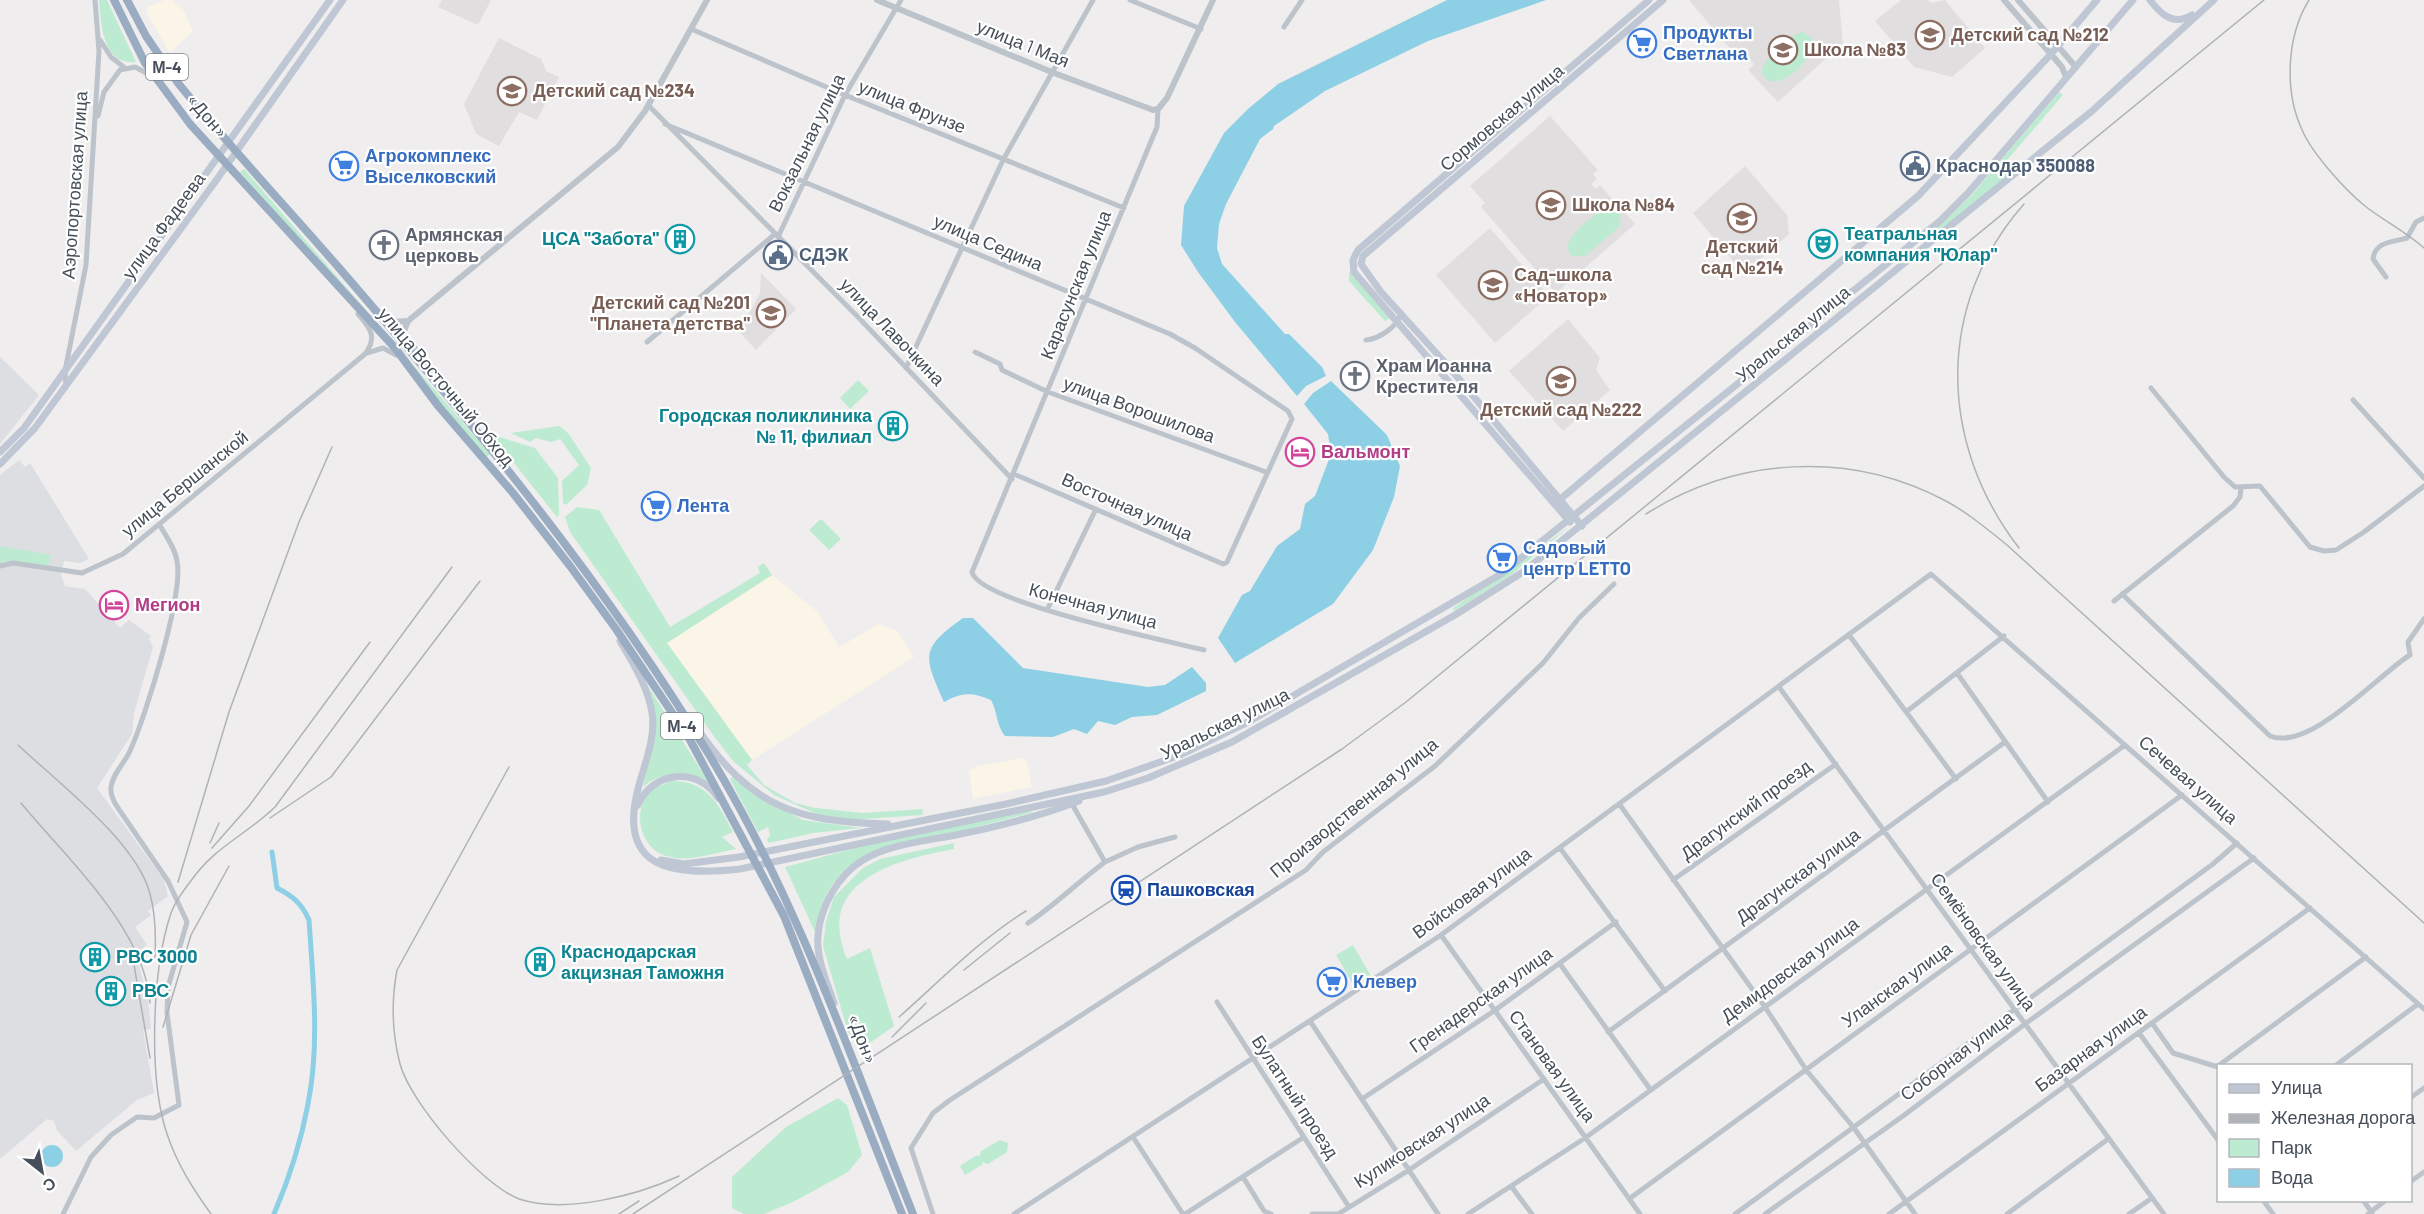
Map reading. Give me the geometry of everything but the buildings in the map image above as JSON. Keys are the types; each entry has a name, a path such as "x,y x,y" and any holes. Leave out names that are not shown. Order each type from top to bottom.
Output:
{"highway":[{"name":"«Дон»","path":"114,0 134,44 154,76 190,124 248,186"},
{"name":"«Дон»","path":"127,0 146,36 178,83 258,177"},
{"name":"улица Восточный Обход","path":"258,177 443,390 521,486 607,602 663,684"},
{"name":"улица Восточный Обход","path":"248,186 395,348 439,407 539,525 608,618"},
{"name":"М-4","path":"608,618 689,738 746,841"},
{"name":"«Дон»","path":"663,684 708,754 777,878 836,1017 912,1214"},
{"name":"«Дон»","path":"746,841 794,939 902,1214"}],"main road":[{"name":"улица Фадеева","path":"0,452 24,428 66,371 73,353 188,199 330,0"},
{"name":"улица Фадеева","path":"0,464 26,439 66,386 198,206 344,0"},
{"name":"Сормовская улица","path":"1401,312 1363,271 1362,260 1649,0"},
{"name":"Сормовская улица","path":"1399,324 1354,272 1354,255 1663,0"},
{"name":"Уральская улица","path":"1560,500 1918,196 2051,54 2097,0"},
{"name":"Уральская улица","path":"746,841 739,836 715,794 695,779 665,778 650,785 638,804 638,834 646,848 657,858 674,864 684,864 739,856 1106,782 1180,755 1251,721 1450,606 1501,574 1917,240 1968,193 2133,0"},
{"path":"2150,0 2163,15 2184,22"},
{"name":"Уральская улица","path":"608,618 640,676 652,714 649,746 634,810 637,840 651,860 668,869 697,873 740,869 1104,792 1148,778 1232,742 1455,615 1523,572 2092,111 2184,22 2212,0"},
{"path":"188,199 194,200 198,206"},
{"path":"1917,240 1924,248"},
{"path":"1401,312 1560,500 1580,528"},
{"path":"1399,324 1560,500 1572,518"},
{"path":"52,389 52,393 59,395"},
{"path":"46,397 50,397 54,402"},
{"path":"663,684 722,762 741,781 766,798 815,819 902,824"},
{"path":"836,1017 819,952 818,936 825,909 834,890 854,867 884,850 978,831 1072,804 1104,792"},
{"path":"902,824 897,828 902,834"}],"street":[{"name":"Аэропортовская улица","path":"73,353 86,265 95,126 100,38 95,0"},
{"path":"443,390 441,382 403,333 408,321 600,164 626,138 648,105 707,0"},
{"name":"улица 1 Мая","path":"877,0 1054,73 1148,109 1158,109"},
{"name":"Вокзальная улица","path":"777,236 806,181 845,95 901,0"},
{"path":"906,368 1003,160 1093,0"},
{"path":"1130,0 1201,29"},
{"name":"Карасунская улица","path":"978,583 972,572 1157,127 1158,109 1167,98 1213,0"},
{"path":"1284,27 1302,0"},
{"path":"2004,0 2051,54 2066,77"},
{"path":"2018,0 2076,66"},
{"name":"улица Фрунзе","path":"691,29 845,95 1124,208"},
{"path":"100,38 111,57 125,68"},
{"path":"95,126 107,85 114,75 125,68 135,67 154,76"},
{"name":"улица Лавочкина","path":"648,105 1013,476"},
{"name":"улица Седина","path":"666,124 1170,334 1288,411 1292,419 1266,472"},
{"path":"2386,277 2373,259 2374,254 2383,245 2407,238 2416,222 2424,218"},
{"path":"647,342 777,236"},
{"path":"345,295 373,334 373,341 365,354"},
{"path":"1399,324 1401,312"},
{"path":"378,315 392,322 408,321"},
{"path":"1366,340 1376,339 1402,321 1408,320"},
{"path":"365,354 376,349 392,352 416,374"},
{"name":"улица Ворошилова","path":"975,352 999,364 1002,370 1048,392 1266,472"},
{"name":"улица Бершанской","path":"0,566 8,563 82,573 123,554 365,354"},
{"path":"66,371 66,386"},
{"path":"2151,388 2224,477 2235,487 2260,486 2310,547 2324,551 2336,550 2364,532 2424,486"},
{"path":"2354,400 2424,478"},
{"name":"Восточная улица","path":"1013,476 1096,509 1218,563 1227,562 1266,472"},
{"path":"2114,601 2233,507 2240,497 2241,488"},
{"path":"1047,610 1096,509"},
{"path":"63,1214 92,1157 111,1135 137,1118 154,1118 179,1105 167,1013 168,987 187,922 168,881 117,808 112,798 111,788 116,771 129,753 140,722 165,642 175,590 178,564 159,524"},
{"name":"Войсковая улица","path":"1014,1214 1441,935 1931,574"},
{"name":"Сечевая улица","path":"1931,574 2004,636 2424,1009"},
{"name":"Конечная улица","path":"978,583 1016,601 1204,650"},
{"name":"Производственная улица","path":"933,1214 911,1148 933,1113 1056,1029 1306,870 1323,852 1435,766 1543,663 1579,618 1614,584"},
{"path":"2122,594 2264,730 2280,740 2303,733 2350,705 2397,663 2410,655 2408,642 2424,619"},
{"path":"1450,606 1455,615"},
{"path":"1850,635 1956,779"},
{"path":"1906,712 2004,636"},
{"path":"1957,673 2048,802"},
{"name":"Семёновская улица","path":"1779,687 2164,1214"},
{"name":"Драгунская улица","path":"1608,1032 2005,742"},
{"name":"Демидовская улица","path":"1468,1214 1476,1212 1511,1186 1585,1138 2126,745"},
{"name":"Драгунский проезд","path":"1673,880 1836,764"},
{"name":"Уланская улица","path":"1629,1198 1807,1071 2182,795"},
{"path":"1072,804 1104,862"},
{"path":"1620,805 1765,1007 1807,1071 1854,1128 1915,1214"},
{"path":"1028,923 1054,905 1104,862 1138,847 1175,837"},
{"path":"1735,1214 2213,864 2237,843"},
{"path":"1560,848 1665,991"},
{"name":"Соборная улица","path":"1765,1214 1863,1142 1903,1116 2025,1024 2254,858"},
{"name":"Базарная улица","path":"1889,1214 2310,908"},
{"name":"Гренадерская улица","path":"1362,1100 1494,1011 1616,922"},
{"name":"Становая улица","path":"1441,935 1640,1214"},
{"path":"2221,1064 2366,957"},
{"path":"1560,964 1650,1089"},
{"name":"Булатный проезд","path":"1218,1002 1252,1059 1349,1207"},
{"path":"2337,1064 2418,1004"},
{"path":"1310,1021 1438,1214"},
{"path":"2152,1023 2174,1053 2217,1066"},
{"path":"2139,1033 2217,1139"},
{"name":"Куликовская улица","path":"1312,1214 1338,1214 1409,1170 1544,1079"},
{"path":"1133,1137 1184,1214 1304,1137"},
{"path":"2007,1214 2108,1139"},
{"path":"1243,1177 1263,1211 1270,1214"},
{"path":"1511,1186 1532,1214"},
{"path":"2129,1214 2152,1197"},
{"path":"2371,1213 2384,1202"}],"shaded area":[{"path":"164,0 172,0 184,11 193,31 170,53 147,14 147,7"},
{"path":"442,0 491,0 478,25 438,7"},
{"name":"Школа №83","path":"1689,0 1839,0 1843,43 1778,102 1748,70 1754,64 1749,58 1742,63"},
{"name":"Детский сад №212","path":"1901,0 1928,0 1931,3 1945,0 1985,48 1952,77 1914,67 1875,21"},
{"name":"Детский сад №234","path":"499,38 541,59 546,71 559,77 537,120 519,112 499,146 476,134 464,104"},
{"name":"Школа №84","path":"1550,116 1598,170 1593,174 1597,179 1591,184 1596,189 1600,185 1635,224 1556,293 1481,207 1485,203 1470,186"},
{"name":"Детский сад №214","path":"1745,166 1787,215 1789,234 1744,274 1693,213"},
{"name":"Сад-школа «Новатор»","path":"1490,228 1549,296 1495,343 1436,275"},
{"name":"Детский сад №201 \"Планета детства\"","path":"761,273 796,309 756,350 737,329 747,317 760,293"},
{"name":"Детский сад №222","path":"1568,319 1600,358 1596,370 1610,390 1563,431 1509,371"},
{"path":"0,357 39,395 0,444"},
{"path":"19,460 25,467 30,463 89,559 80,563 64,561 61,575 65,586 85,589 120,628 129,620 151,636 149,639 153,647 134,713 132,734 97,788 164,880 168,896 148,911 151,915 135,927 147,945 136,954 148,998 151,1029 143,1030 154,1093 137,1100 76,1151 57,1130 54,1121 47,1119 0,1159 0,475"},
{"path":"772,575 818,612 839,647 879,624 897,631 914,657 752,760 666,643"},
{"path":"1023,758 1027,762 1032,787 973,799 969,771 977,766"}],"green space":[{"path":"99,0 107,0 136,62 116,57 110,50 103,31"},
{"path":"1804,32 1814,41 1809,56 1794,73 1785,79 1776,82 1768,80 1762,73 1763,67 1772,54 1792,37"},
{"path":"2059,92 2063,95 2007,160 2017,169 1924,244 1923,241 1970,197"},
{"path":"244,169 490,454 488,456 486,457 438,402 399,349 240,172"},
{"path":"1611,207 1621,215 1619,227 1585,256 1572,256 1567,248 1572,237 1592,217"},
{"path":"1349,271 1390,318 1385,321 1349,281"},
{"path":"858,380 869,391 850,409 840,398"},
{"path":"559,426 568,433 591,468 587,485 566,505 563,503 562,481 579,465 560,439 551,442 536,438 530,442 511,433"},
{"path":"496,436 535,448 558,478 559,515 557,517 494,438"},
{"path":"577,507 599,510 670,627 760,573 758,567 764,563 772,575 667,643 752,760 747,765 764,785 795,803 815,808 863,813 923,809 922,815 848,820 819,815 774,795 733,761 570,532 565,517"},
{"path":"821,519 841,539 829,550 809,530"},
{"path":"1569,527 1511,575 1454,611 1453,608"},
{"path":"0,546 51,555 48,566 6,561 0,564"},
{"path":"646,683 709,783 701,779 675,774 650,781 643,787 655,727"},
{"path":"733,777 754,795 803,820 861,828 813,833 769,843 767,840 770,835 768,827 758,832 730,779"},
{"path":"672,781 694,785 703,789 710,796 733,832 722,837 736,849 701,857 674,858 658,853 652,847 643,833 640,815 642,806 650,792"},
{"path":"1024,811 1034,812 865,856 845,870 830,888 821,909 816,934 785,867 892,838"},
{"path":"954,843 954,849 908,860 866,879 851,893 842,910 840,932 847,959 870,948 894,1026 861,1049 848,1032 823,946 826,921 834,897 863,868 880,859"},
{"path":"1353,945 1371,976 1354,986 1336,955"},
{"path":"838,1098 847,1105 862,1155 848,1172 793,1202 764,1214 744,1214 732,1208 732,1177 786,1127"},
{"path":"1000,1140 1008,1143 1007,1152 988,1164 982,1162 983,1164 965,1175 960,1166 977,1155 979,1157 981,1151"}],"water":[{"path":"1447,0 1546,0 1428,41 1325,91 1274,126 1260,139 1226,204 1219,224 1217,248 1222,264 1285,334 1289,334 1322,367 1326,376 1306,386 1297,396 1235,322 1181,245 1184,206 1224,133 1278,84"},
{"path":"1331,381 1387,435 1400,466 1394,497 1373,550 1333,604 1235,663 1218,638 1242,595 1250,591 1277,546 1300,529 1305,504 1315,496 1331,454 1328,434 1304,404 1313,393"},
{"path":"963,618 973,618 1023,668 1148,687 1165,685 1192,667 1206,683 1206,691 1157,715 1132,717 1115,725 1098,721 1087,734 1074,729 1053,737 1005,736 991,700 967,694 944,702 932,674 930,655 932,646"},
{"path":"52,1145 60,1148 63,1156 60,1164 52,1167 44,1164 41,1156 44,1148"}],"waterway":[{"path":"272,852 277,888 296,901 309,920 315,1035 312,1081 305,1118 294,1160 274,1214"}],"railway":[{"path":"633,1214 1342,749 1406,702 2264,0"},
{"path":"2309,0 2296,31 2290,65 2293,100 2303,132 2322,161 2348,191 2365,206 2424,248"},
{"path":"2019,548 1992,507 1973,464 1962,420 1958,374 1962,330 1974,286 1995,243 2024,204"},
{"path":"178,882 229,712 299,522 332,447"},
{"path":"1646,514 1681,495 1717,481 1755,471 1793,467 1832,467 1870,473 1908,484 1944,500 1969,515 2007,545 2424,923"},
{"path":"211,1214 186,1176 171,1145 161,1110 157,1083 156,993 171,913 185,889 210,859 275,807 452,567"},
{"path":"270,818 331,777 480,581"},
{"path":"212,848 249,806 370,642"},
{"path":"18,745 94,814 113,834 142,874 152,902 155,958"},
{"path":"509,767 397,970 393,1006 395,1041 400,1064 407,1081 418,1100 449,1141 486,1177 503,1191 519,1199 557,1205 600,1201 642,1190 679,1176"},
{"path":"21,803 81,871 119,922 134,948 145,975 150,1003"},
{"path":"210,843 219,823"},
{"path":"163,1027 191,935 229,866"},
{"path":"899,1017 976,948 1026,911"},
{"path":"964,970 1010,933"},
{"path":"134,965 150,1058"},
{"path":"892,1037 926,1003"},
{"path":"619,1214 639,1201"}],"place":[{"name":"Детский сад №212","path":"1930,35"},
{"name":"Продукты Светлана","path":"1642,43"},
{"name":"Школа №83","path":"1783,50"},
{"name":"Детский сад №234","path":"512,91"},
{"name":"Агрокомплекс Выселковский","path":"344,166"},
{"name":"Краснодар 350088","path":"1915,166"},
{"name":"Школа №84","path":"1551,205"},
{"name":"Детский сад №214","path":"1742,218"},
{"name":"ЦСА \"Забота\"","path":"680,239"},
{"name":"Театральная компания \"Юлар\"","path":"1823,244"},
{"name":"Армянская церковь","path":"384,245"},
{"name":"СДЭК","path":"778,255"},
{"name":"Сад-школа «Новатор»","path":"1493,285"},
{"name":"Детский сад №201 \"Планета детства\"","path":"771,313"},
{"name":"Храм Иоанна Крестителя","path":"1355,376"},
{"name":"Детский сад №222","path":"1561,381"},
{"name":"Городская поликлиника № 11, филиал","path":"893,426"},
{"name":"Вальмонт","path":"1300,452"},
{"name":"Лента","path":"656,506"},
{"name":"Садовый центр LETTO","path":"1502,558"},
{"name":"Мегион","path":"114,605"},
{"name":"Пашковская","path":"1126,890"},
{"name":"РВС 3000","path":"95,957"},
{"name":"Краснодарская акцизная Таможня","path":"540,962"},
{"name":"Клевер","path":"1332,982"},
{"name":"РВС","path":"111,991"}]}
